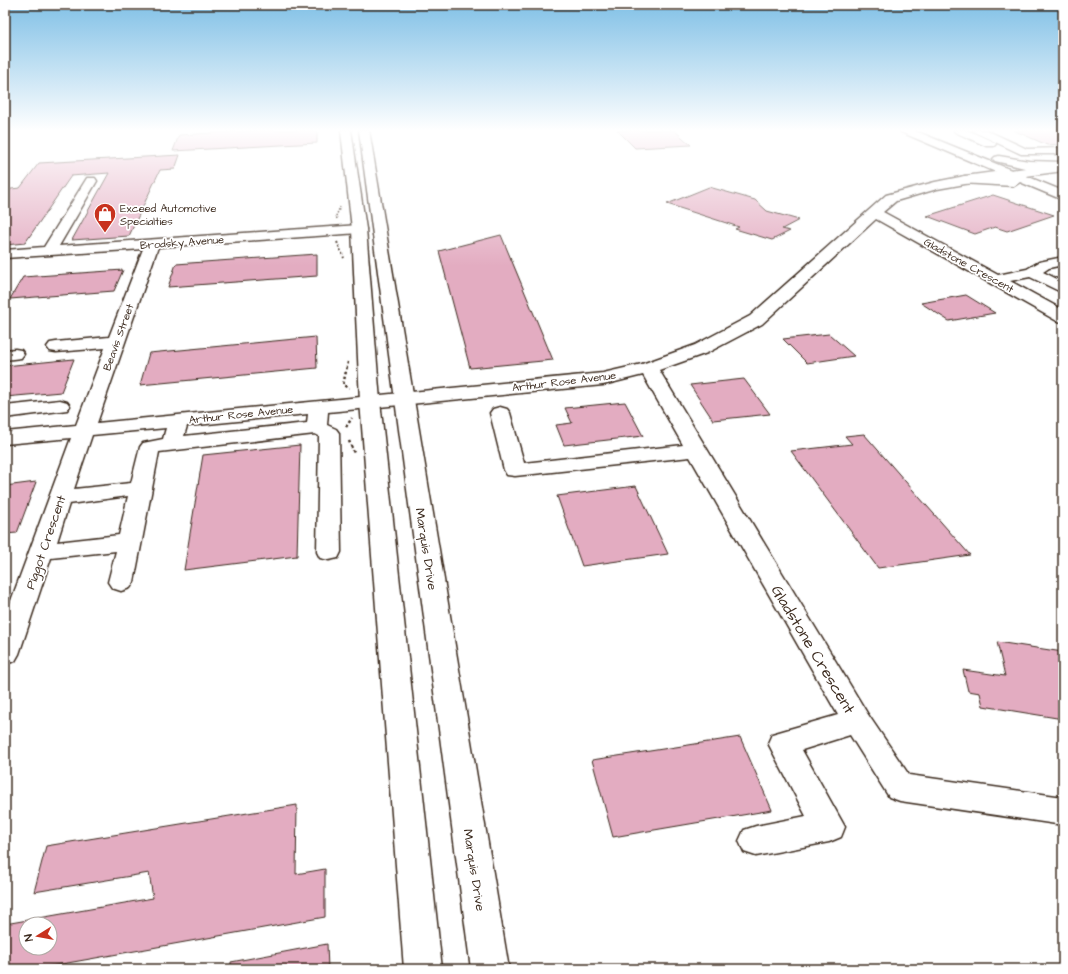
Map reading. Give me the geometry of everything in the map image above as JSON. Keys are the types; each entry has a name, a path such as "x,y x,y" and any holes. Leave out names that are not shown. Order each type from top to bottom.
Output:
{"main road":[{"path":"352,175 359,229 370,401 423,969"},
{"name":"Marquis Drive","path":"371,175 490,969"},
{"path":"965,180 973,175"},
{"name":"Arthur Rose Avenue","path":"7,438 318,406 603,379 648,368 701,349 756,320 891,198 935,186 999,175"},
{"path":"1016,175 1061,186"},
{"path":"1035,175 1061,186"},
{"path":"49,251 91,180"},
{"path":"965,180 999,180 1061,186"},
{"name":"Gladstone Crescent","path":"875,213 1063,317"},
{"name":"Brodsky Avenue","path":"5,254 359,229"},
{"name":"Beavis Street","path":"84,430 152,244"},
{"path":"996,280 1032,272 1044,265 1063,262"},
{"path":"1032,272 1063,288"},
{"path":"56,347 116,342"},
{"name":"Gladstone Crescent","path":"648,368 857,721 900,787 1063,811"},
{"path":"7,438 13,411 60,406"},
{"path":"317,428 318,406"},
{"path":"500,413 515,470 696,450"},
{"path":"172,444 178,420"},
{"path":"121,582 150,447 317,428 328,432 329,552"},
{"name":"Piggot Crescent","path":"5,654 84,430"},
{"path":"60,498 141,488"},
{"path":"41,551 130,542"},
{"path":"756,842 829,827 784,743 857,721"}],"building":[{"path":"30,175 78,175 71,176 25,243 5,245 5,197 11,189 20,188"},
{"path":"108,175 157,175 129,236 72,240"},
{"path":"709,187 755,200 767,211 799,220 782,229 790,231 772,240 735,229 739,227 667,204"},
{"path":"993,195 1054,215 1007,231 995,227 975,234 927,216"},
{"path":"501,235 553,360 470,368 439,251"},
{"path":"317,254 317,276 168,287 176,264"},
{"path":"123,270 114,291 10,299 23,277"},
{"path":"966,295 995,313 949,321 921,303"},
{"path":"829,334 854,356 807,363 783,339"},
{"path":"316,337 317,368 140,385 149,353"},
{"path":"74,359 61,392 5,397 5,366"},
{"path":"744,379 770,414 713,420 690,385"},
{"path":"625,402 643,436 564,445 556,425 572,423 565,408"},
{"path":"864,434 970,555 878,568 791,451 852,444 845,436"},
{"path":"300,445 297,556 184,570 203,455"},
{"path":"36,482 17,533 5,534 5,486"},
{"path":"636,486 668,554 582,566 557,496"},
{"path":"997,642 1063,652 1063,719 983,706 980,693 968,691 963,670 1005,676"},
{"path":"740,737 772,810 613,837 592,760"},
{"path":"297,805 296,874 325,869 325,917 34,969 5,969 5,924 18,922 18,956 58,956 58,916 51,916 153,898 149,873 34,892 46,846"},
{"path":"327,944 328,969 231,969 231,962"}],"place":[{"name":"Exceed Automotive Specialties","path":"105,234"}]}
